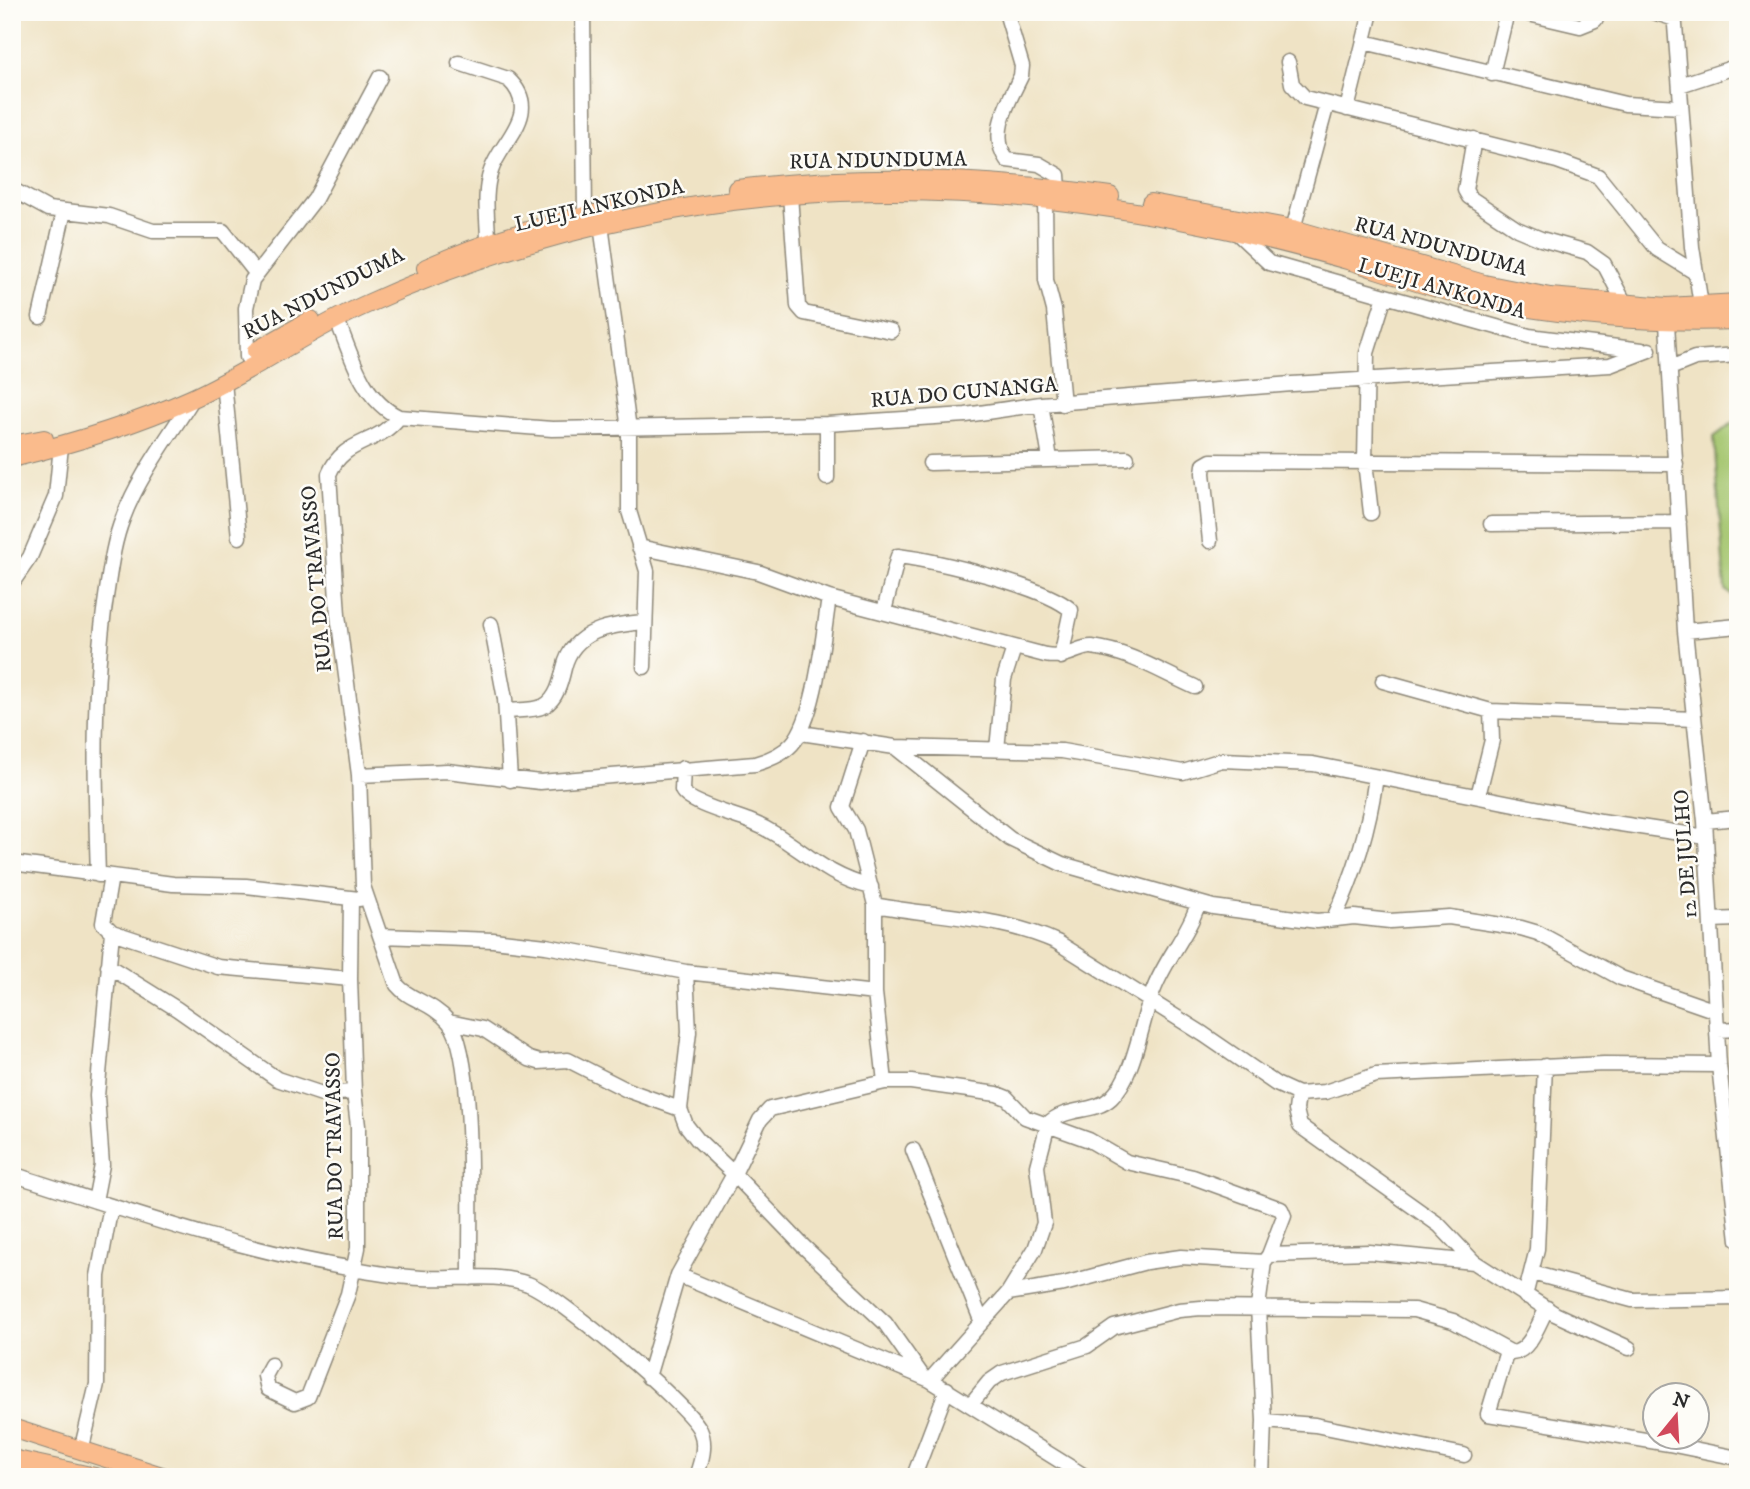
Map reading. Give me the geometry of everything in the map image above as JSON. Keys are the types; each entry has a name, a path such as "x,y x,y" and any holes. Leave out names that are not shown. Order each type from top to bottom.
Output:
{"main road":[{"name":"RUA NDUNDUMA","path":"12,445 70,432 152,405 360,295 488,242 585,216 704,193 850,179 994,183 1052,194 1216,213 1293,229 1484,284 1550,297 1667,307 1738,303"},
{"name":"LUEJI ANKONDA","path":"12,458 104,434 193,398 337,320 421,281 484,258 538,240 664,211 790,195 1052,194 1236,232 1471,297 1569,313 1667,323 1738,320"},
{"path":"12,1428 165,1477"},
{"path":"12,1459 95,1477"}],"street":[{"path":"583,12 585,216"},
{"path":"1006,12 1022,66 999,134 1002,153 1007,160 1050,169 1058,175 1052,194 1046,279 1054,310 1063,404"},
{"path":"1347,109 1371,12"},
{"path":"1492,74 1507,12"},
{"path":"1520,12 1580,26 1595,20 1599,12"},
{"path":"1653,12 1674,15 1701,305"},
{"path":"1364,42 1625,104 1681,107"},
{"path":"1288,62 1295,91 1305,98 1557,161 1598,176 1657,249 1696,273"},
{"path":"459,63 508,79 520,102 519,128 491,169 488,184 488,242"},
{"path":"1680,85 1738,66"},
{"path":"247,357 247,299 256,273 315,199 380,77"},
{"path":"1293,229 1327,104"},
{"path":"1474,139 1465,190 1469,197 1517,229 1587,252 1604,264 1625,304"},
{"path":"15,191 38,205 109,216 153,231 223,231 256,273"},
{"path":"790,195 797,306 804,313 891,331"},
{"path":"40,317 64,211"},
{"path":"601,225 629,429 627,494 647,571 644,667"},
{"name":"LUEJI ANKONDA","path":"1236,232 1269,263 1530,336 1649,350"},
{"path":"1371,513 1365,462 1366,382 1370,341 1385,296"},
{"path":"337,320 372,397 386,411 398,417"},
{"name":"12 DE JULHO","path":"1667,323 1685,631 1705,821 1719,1065 1738,1240"},
{"path":"1649,350 1670,349"},
{"name":"RUA DO CUNANGA","path":"398,417 552,429 827,424 966,415 1041,404 1292,384 1366,382 1610,365 1649,350"},
{"path":"1670,368 1695,358 1738,355"},
{"path":"224,382 239,537"},
{"path":"193,398 138,485 122,519 113,555 97,663 94,760 104,876 103,923 112,932 218,967 350,979"},
{"path":"1041,404 1050,459"},
{"name":"RUA DO TRAVASSO","path":"271,1365 265,1377 268,1390 295,1402 309,1396 355,1269 359,1140 354,1092 350,979 358,899 359,775 338,615 329,474 340,454 382,432 398,417"},
{"path":"827,424 827,478"},
{"path":"12,583 30,557 56,496 61,446"},
{"path":"930,463 1127,458"},
{"path":"1210,541 1203,473 1205,465 1211,461 1676,464"},
{"path":"1492,524 1679,522"},
{"path":"639,547 758,572 829,598 1014,648 1061,657 1090,647 1143,661 1195,687"},
{"path":"884,611 898,556 1002,581 1057,600 1071,610 1061,657"},
{"path":"359,775 447,771 540,782 755,764 771,759 791,746 801,733 816,682 829,598"},
{"path":"506,711 541,707 549,702 559,688 572,650 589,634 606,626 644,622"},
{"path":"491,624 506,711 509,780"},
{"path":"1685,631 1738,626"},
{"path":"997,749 1004,680 1014,648"},
{"path":"1383,681 1491,711 1694,719"},
{"path":"1478,796 1492,740 1491,711"},
{"path":"801,733 895,747 997,749 1093,755 1175,772 1222,760 1313,764 1601,821 1706,837"},
{"path":"863,741 842,807 856,830 875,905 875,993 884,1082"},
{"path":"895,747 975,813 1027,849 1073,868 1198,904 1317,921 1334,918 1405,921 1449,917 1521,928 1538,933 1621,978 1716,1011"},
{"path":"683,768 684,796 756,824 788,841 820,867 840,878 871,887"},
{"path":"1334,918 1360,856 1371,816 1376,777"},
{"path":"1705,821 1738,818"},
{"path":"12,863 173,884 246,886 358,899 381,936 399,989 429,1003 449,1022 466,1067 470,1278"},
{"path":"926,1378 1008,1293 1035,1249 1044,1223 1037,1166 1048,1124 1064,1114 1104,1103 1116,1092 1134,1054 1161,973 1189,929 1198,904"},
{"path":"875,905 985,921 1036,932 1057,942 1203,1034 1276,1084 1298,1094 1325,1092 1376,1075 1545,1066 1719,1065"},
{"path":"1711,920 1738,919"},
{"path":"95,1201 102,1165 97,1096 112,932"},
{"path":"381,936 493,940 546,946 686,972 875,993"},
{"path":"108,966 177,1009 277,1080 322,1094 354,1092"},
{"path":"686,972 689,1032 680,1109 686,1125 696,1139 734,1174 803,1246 878,1315 926,1378"},
{"path":"449,1022 484,1029 528,1059 539,1062 568,1060 627,1090 680,1109"},
{"path":"1718,1030 1738,1029"},
{"path":"1525,1296 1537,1249 1545,1066"},
{"path":"648,1377 678,1275 734,1174 760,1120 770,1109 884,1082 911,1082 997,1094 1007,1098 1025,1117 1089,1140 1127,1163 1192,1177 1281,1209 1284,1216 1267,1258 1258,1307 1264,1421 1262,1477"},
{"path":"1298,1094 1296,1110 1300,1126 1439,1226 1474,1262 1525,1296 1629,1348"},
{"path":"913,1150 981,1320"},
{"path":"12,1174 215,1239 294,1259 422,1278 507,1279 545,1292 683,1406 700,1431 703,1450 696,1477"},
{"path":"81,1451 97,1384 98,1276 111,1206"},
{"path":"1008,1293 1064,1284 1146,1262 1181,1257 1267,1258 1369,1252 1474,1262"},
{"path":"1532,1273 1632,1300 1738,1298"},
{"path":"678,1275 947,1388 1086,1477"},
{"path":"971,1404 989,1382 1002,1373 1087,1346 1100,1334 1114,1327 1179,1310 1258,1307 1414,1310 1453,1321 1507,1351 1522,1351 1547,1308"},
{"path":"1507,1351 1488,1415 1669,1444 1738,1458"},
{"path":"914,1476 947,1388"},
{"path":"1264,1421 1315,1425 1464,1455"}],"green space":[{"path":"1738,419 1738,599 1725,590 1714,437"}]}
